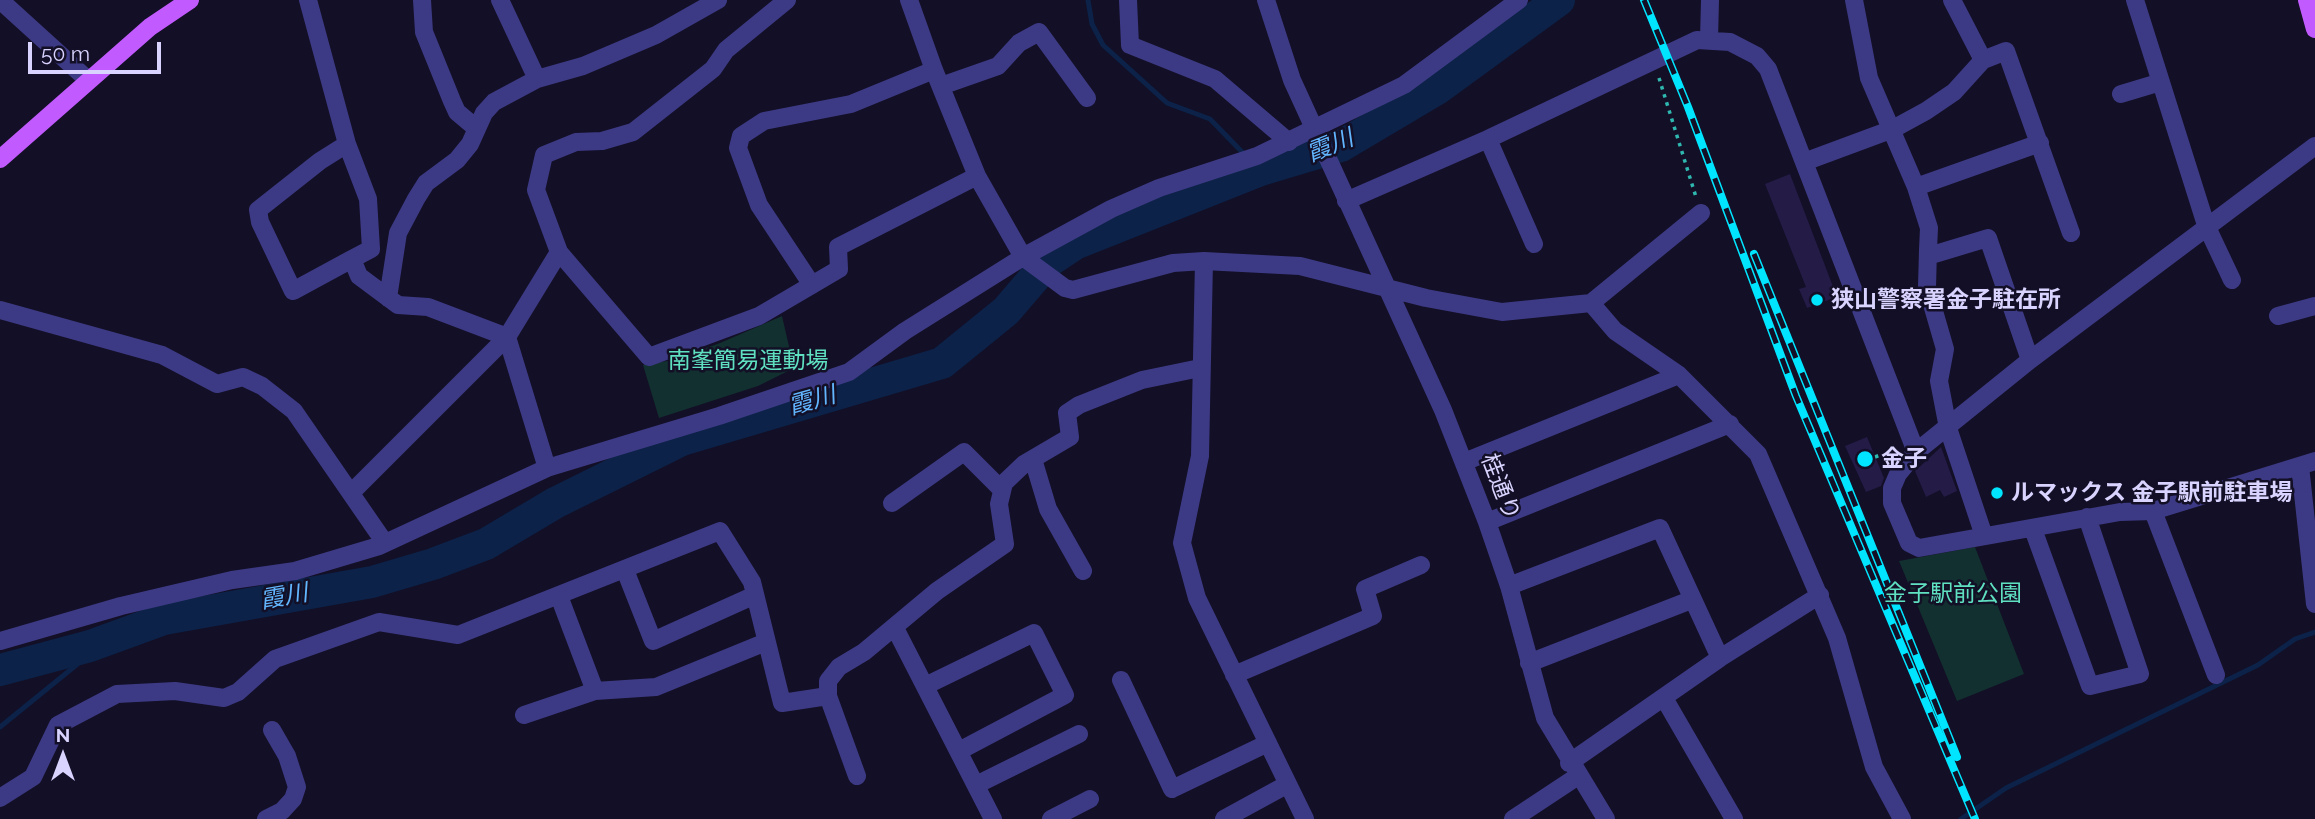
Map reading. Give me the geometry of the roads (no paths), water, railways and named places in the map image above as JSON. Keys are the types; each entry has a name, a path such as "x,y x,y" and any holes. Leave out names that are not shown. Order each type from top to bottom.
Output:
{"main road":[{"path":"0,159 150,27 190,0"},
{"path":"2308,0 2315,29"}],"street":[{"path":"0,0 88,80"},
{"path":"308,0 347,144 368,199 371,248 293,290 260,222 258,210 320,161 347,144"},
{"path":"422,0 424,32 457,112 476,128"},
{"path":"500,0 537,79"},
{"path":"388,298 398,233 426,183 457,160 470,144 476,128 494,102 537,79 583,66 656,35 718,0"},
{"path":"787,0 726,50 713,69 633,132 602,141 576,142 544,155 536,190 559,252 649,357 738,325 812,285 839,269 838,247 978,176"},
{"path":"909,0 937,78 978,176 1023,257 1065,288 1073,290 1172,263 1204,261 1300,266 1386,288 1502,312 1591,303 1701,213"},
{"path":"1128,0 1130,45 1215,79 1289,142"},
{"path":"1266,0 1280,51 1315,129"},
{"path":"0,641 194,588 295,571 385,543 547,468 719,416 849,372 905,331 1023,257 1111,209 1158,188 1257,156 1404,85 1519,0"},
{"path":"1709,40 1710,0"},
{"path":"1854,0 1870,78 1916,187 1929,228 1927,287 1945,349 1939,382 1948,428 1984,536"},
{"path":"1952,0 1983,60"},
{"path":"2135,0 2206,225 2232,280"},
{"path":"812,285 759,205 738,148 741,136 764,121 851,104 937,78 998,66 1019,43 1039,32 1087,98"},
{"path":"1346,201 1488,139 1697,40 1730,42 1757,56 1768,69 1916,452"},
{"path":"1804,162 1893,129 1954,92 1983,60 2006,51 2071,233"},
{"path":"2121,94 2161,82"},
{"name":"桂通り","path":"1315,129 1464,462 1488,522 1509,586 1545,718 1606,819"},
{"path":"1488,139 1534,244"},
{"path":"1916,187 2040,143"},
{"path":"2315,146 2206,225 2030,360 1916,452 1898,474 1892,488 1892,503 1909,543 1919,548 2087,517 2140,509 2153,510 2308,463 2315,604"},
{"path":"1928,250 1935,254 1988,238 2030,360"},
{"path":"351,493 506,337 559,252"},
{"path":"352,259 359,276 398,305 428,307 506,337"},
{"path":"1204,261 1200,456 1182,543 1197,598 1305,819"},
{"path":"1591,303 1615,331 1679,375 1758,454 1837,638 1874,767 1902,819"},
{"path":"2278,316 2315,306"},
{"path":"0,310 162,355 217,384 243,377 262,386 294,411 385,543"},
{"path":"506,337 547,468"},
{"path":"857,776 828,696 828,681 839,667 895,628 937,591 1005,544 999,504 1004,483 1033,459 1070,437 1067,413 1079,405 1142,380 1200,368"},
{"path":"1464,462 1679,375"},
{"path":"1488,522 1730,424"},
{"path":"892,503 964,452 1002,490"},
{"path":"1033,459 1048,509 1083,571"},
{"path":"2153,510 2216,676"},
{"path":"2033,529 2090,685 2140,674 2087,517"},
{"path":"1509,586 1660,528 1720,658"},
{"path":"0,798 33,777 58,725 117,694 175,691 224,698 238,692 275,659 379,622 458,635 720,531 752,582 782,703 828,696"},
{"path":"1234,675 1373,616 1364,589 1421,565"},
{"path":"625,570 653,640 755,595"},
{"path":"1513,819 1664,698 1720,658 1820,595"},
{"path":"559,596 595,691"},
{"path":"1529,663 1691,600"},
{"path":"895,628 993,819"},
{"path":"925,686 1034,633 1065,695 959,751"},
{"path":"524,715 595,691 656,687 766,642"},
{"path":"1121,680 1172,789 1268,743"},
{"path":"1664,698 1734,819"},
{"path":"266,819 282,811 293,799 297,787 287,756 272,730"},
{"path":"976,785 1079,734"},
{"path":"1224,819 1288,784"},
{"path":"1051,819 1090,800"}],"waterway":[{"path":"1088,0 1092,24 1103,45 1167,103 1210,119 1245,155"},
{"name":"霞川","path":"0,670 90,646 164,619 372,582 433,564 486,544 555,503 682,440 942,363 1006,311 1048,262 1075,244 1261,170 1341,146 1437,89 1559,0"},
{"path":"1252,162 1261,170"},
{"path":"1961,819 2006,788 2258,665 2295,639 2315,632"},
{"path":"0,727 80,662 90,646"}],"railway":[{"path":"1644,0 1688,107 1796,396 1975,819"},
{"path":"1754,254 1957,757"}],"place":[{"name":"狭山警察署金子駐在所","path":"1817,300"},
{"name":"金子","path":"1865,459"},
{"name":"ルマックス 金子駅前駐車場","path":"1997,493"}],"park label":[{"name":"南峯簡易運動場","path":"748,361"},
{"name":"金子駅前公園","path":"1953,594"}]}
